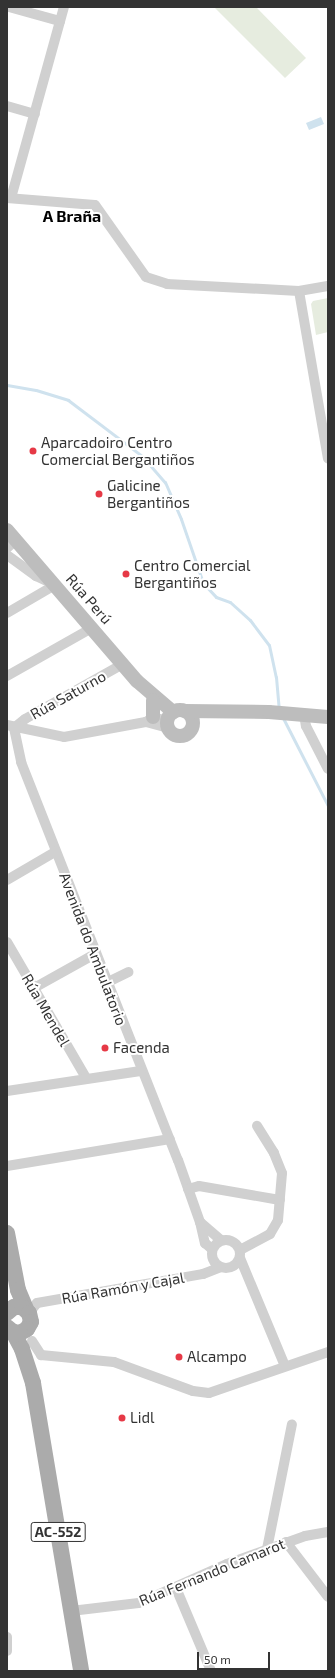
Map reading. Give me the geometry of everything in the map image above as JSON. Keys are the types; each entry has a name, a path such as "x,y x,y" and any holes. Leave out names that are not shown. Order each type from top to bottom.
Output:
{"main road":[{"name":"AC-552","path":"7,1233 18,1290 29,1322 34,1377 81,1671"},
{"path":"8,1312 18,1290"},
{"path":"8,1312 18,1307 29,1322"},
{"name":"AC-552","path":"10,1330 24,1332 29,1322"},
{"name":"AC-552","path":"10,1330 22,1348 34,1377"}],"street":[{"path":"9,7 60,22"},
{"path":"64,7 35,114 9,198 95,205 146,278 167,284 248,287 300,291 328,286"},
{"path":"7,106 35,114"},
{"path":"300,291 328,459"},
{"name":"Rúa Perú","path":"10,539 55,586 149,695 172,718"},
{"path":"7,555 36,576 55,586"},
{"path":"7,613 55,586"},
{"path":"7,676 92,628"},
{"name":"Rúa Saturno","path":"11,727 123,664"},
{"path":"149,695 149,720"},
{"path":"172,718 172,734 180,736 188,733 192,726 208,711"},
{"path":"172,718 208,711 268,712 328,717"},
{"path":"304,714 306,726 328,769"},
{"path":"11,727 64,737 149,720 172,718 192,717 192,726"},
{"name":"Avenida do Ambulatorio","path":"11,727 21,762 55,852 141,1071 170,1139 200,1222 205,1243 212,1249"},
{"path":"7,880 55,852"},
{"name":"Rúa Mendel","path":"7,942 86,1078"},
{"path":"34,988 95,954"},
{"path":"106,983 129,972"},
{"path":"7,1091 141,1071"},
{"path":"226,1267 240,1254 270,1234 278,1220 282,1173 274,1153 257,1126"},
{"path":"7,1166 170,1139"},
{"path":"188,1189 199,1186 280,1200"},
{"name":"Avenida do Ambulatorio","path":"200,1222 221,1240"},
{"path":"248,1280 214,1262 212,1249 221,1240 234,1242 240,1254 248,1280 285,1366"},
{"name":"Rúa Ramón y Cajal","path":"29,1322 37,1303 203,1274 226,1267"},
{"path":"29,1322 41,1355 34,1377"},
{"path":"41,1355 114,1362 193,1391 209,1394 328,1352"},
{"path":"268,1550 292,1424"},
{"name":"Rúa Fernando Camarot","path":"71,1611 139,1603 176,1588 227,1564 268,1550 286,1542 328,1532"},
{"path":"286,1542 328,1596"},
{"path":"176,1588 212,1671"},
{"path":"7,1636 7,1651"}],"shaded area":[{"path":"214,7 256,7 306,58 285,78"},
{"path":"328,298 328,332 316,335 311,304 313,301"}],"water":[{"path":"321,117 324,124 309,130 306,123"}],"waterway":[{"path":"7,385 36,390 68,400 142,456 165,482 181,519 203,583 216,597 230,602 250,620 269,645 276,677 279,709"},
{"path":"283,718 328,806"}],"place":[{"name":"Aparcadoiro Centro Comercial Bergantiños","path":"33,451"},
{"name":"Galicine Bergantiños","path":"99,494"},
{"name":"Centro Comercial Bergantiños","path":"126,574"},
{"name":"Facenda","path":"105,1048"},
{"name":"Alcampo","path":"179,1357"},
{"name":"Lidl","path":"122,1418"}],"district":[{"name":"A Braña","path":"72,216"}]}
